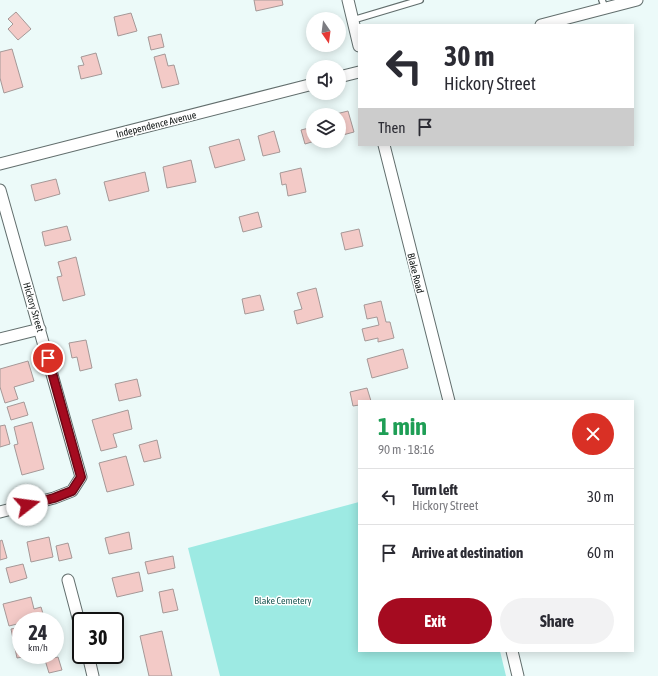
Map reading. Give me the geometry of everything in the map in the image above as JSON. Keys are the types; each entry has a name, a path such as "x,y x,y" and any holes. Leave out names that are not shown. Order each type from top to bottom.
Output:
{"street":[{"path":"348,0 358,42"},
{"path":"544,24 604,4 638,0"},
{"path":"346,75 358,72"},
{"name":"Independence Avenue","path":"0,164 306,86"},
{"name":"Blake Road","path":"384,146 448,400"},
{"name":"Hickory Street","path":"0,190 81,477 72,491 54,498 0,512"},
{"path":"0,339 40,329"},
{"path":"68,580 76,612"},
{"path":"512,652 518,676"},
{"path":"90,664 93,676"}],"lane":[{"path":"352,20 420,0"}],"green space":[{"name":"Blake Cemetery","path":"358,502 358,652 500,652 506,676 220,676 188,548"}],"building":[{"path":"254,0 282,0 283,5 256,11"},
{"path":"16,12 31,29 18,40 8,29 13,24 8,19"},
{"path":"131,13 137,31 118,36 114,17"},
{"path":"161,34 164,47 151,50 148,37"},
{"path":"12,49 23,87 4,93 0,78 0,52"},
{"path":"96,53 102,74 81,79 78,66 84,65 81,57"},
{"path":"165,54 168,66 174,65 179,84 162,88 154,57"},
{"path":"348,111 354,132 346,134 346,112"},
{"path":"306,129 306,144 305,144 301,130"},
{"path":"274,131 280,152 263,156 258,136"},
{"path":"239,139 245,160 215,168 209,147"},
{"path":"191,160 196,182 167,188 163,167"},
{"path":"301,168 306,192 288,196 286,184 282,185 280,173"},
{"path":"145,172 149,191 109,201 104,182"},
{"path":"56,179 60,194 35,201 31,185"},
{"path":"258,212 262,227 243,232 239,217"},
{"path":"67,226 71,240 45,246 42,232"},
{"path":"359,229 363,246 345,250 341,233"},
{"path":"76,257 85,295 63,301 57,277 62,276 58,262"},
{"path":"316,288 323,317 297,324 294,311 302,309 297,293"},
{"path":"260,295 264,310 245,314 242,299"},
{"path":"381,301 386,322 390,322 394,338 378,342 378,338 365,341 362,329 379,325 377,317 367,319 364,305"},
{"path":"86,340 92,368 80,371 77,357 72,358 69,343"},
{"path":"403,349 408,368 372,378 367,359"},
{"path":"28,361 34,381 14,387 18,399 5,403 0,387 0,369"},
{"path":"137,379 141,396 119,401 115,384"},
{"path":"367,388 371,400 358,400 358,405 353,406 350,392"},
{"path":"24,402 28,415 11,420 7,407"},
{"path":"128,410 132,429 113,434 117,447 101,451 92,420"},
{"path":"32,422 44,469 22,475 14,445 18,444 14,427"},
{"path":"5,425 10,444 0,447 0,426"},
{"path":"157,440 161,458 144,462 139,445"},
{"path":"126,456 134,485 107,492 99,463"},
{"path":"129,532 132,549 109,554 105,538"},
{"path":"49,537 53,557 31,562 27,542"},
{"path":"2,540 7,558 0,560 0,541"},
{"path":"68,543 72,558 59,561 56,546"},
{"path":"173,556 175,568 148,574 145,562"},
{"path":"23,564 27,578 10,583 6,568"},
{"path":"139,572 143,591 117,597 112,578"},
{"path":"173,589 178,610 163,613 159,592"},
{"path":"31,597 34,609 41,607 42,612 12,612 12,625 9,626 3,604"},
{"path":"162,631 172,676 149,676 140,636"},
{"path":"46,664 60,664 62,670 49,673"}],"route":[{"path":"27,505 54,498 72,491 81,477 48,358"}]}
